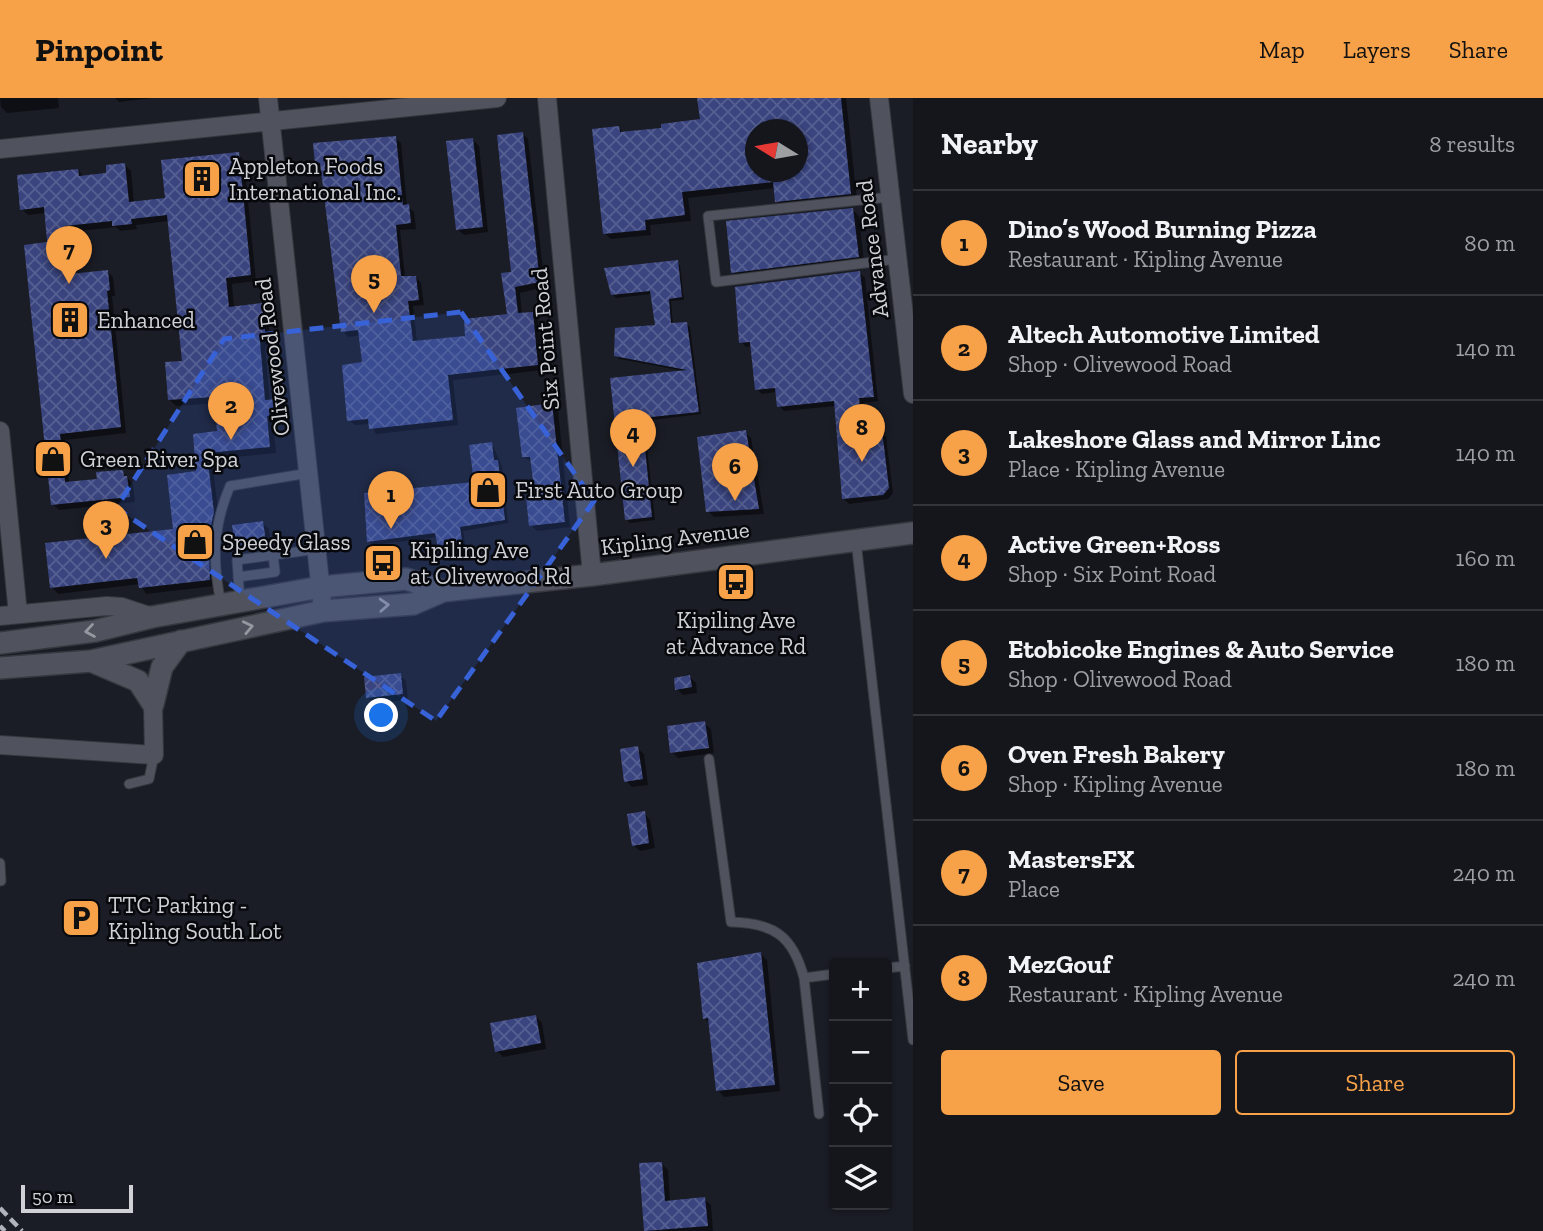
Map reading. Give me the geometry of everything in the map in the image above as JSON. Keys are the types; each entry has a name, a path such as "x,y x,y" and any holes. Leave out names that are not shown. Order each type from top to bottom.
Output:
{"main road":[{"name":"Kipling Avenue","path":"0,668 91,661 323,611 413,604 443,591 592,575 913,533"},
{"name":"Kipling Avenue","path":"0,643 95,631 152,617 321,587 407,579 443,591"},
{"path":"153,704 162,667 181,641"},
{"path":"91,661 138,681 153,704"}],"street":[{"name":"Olivewood Road","path":"268,98 323,611"},
{"path":"0,149 497,98"},
{"name":"Six Point Road","path":"547,98 592,575"},
{"name":"Advance Road","path":"880,98 897,259 910,338 913,394"},
{"path":"0,431 9,615"},
{"name":"Kipling Avenue","path":"9,615 85,606 122,607 152,617"},
{"path":"0,745 154,755 153,704"}],"lane":[{"path":"890,197 708,216 716,282 897,259"},
{"path":"231,603 215,536 218,514 230,486 310,473"},
{"path":"856,541 913,1040"},
{"path":"231,603 239,577 237,560 318,549"},
{"path":"273,555 278,595"},
{"path":"239,577 275,572"},
{"path":"129,785 149,779 154,755"},
{"path":"709,759 731,922 750,923 778,933 798,955 804,978 819,1114"},
{"path":"0,863 1,881"},
{"path":"892,967 905,966"},
{"path":"804,978 829,975"}],"highlighted area":[{"path":"461,312 594,501 436,721 116,508 224,339"}],"building":[{"path":"697,98 841,98 851,194 775,202 773,182 682,192 685,215 645,220 646,230 603,234 592,129 619,126 620,132 661,128 661,124 700,119"},
{"path":"523,132 540,282 515,287 518,313 533,312 538,365 448,375 453,420 369,429 368,419 347,421 342,365 362,362 358,330 341,332 320,163 315,164 313,143 396,136 403,205 409,204 411,223 396,225 401,276 416,276 419,300 408,301 413,341 465,336 464,319 507,314 501,273 511,272 497,135"},
{"path":"473,138 483,227 456,230 446,141"},
{"path":"239,152 251,275 226,278 229,307 262,303 266,340 260,341 265,400 276,399 278,415 267,416 270,447 207,453 214,512 211,526 208,526 210,580 139,588 137,578 50,588 45,543 173,529 167,475 196,471 193,434 217,431 214,397 168,400 165,362 182,361 167,215 131,219 132,224 112,226 112,221 65,226 70,274 108,270 110,290 107,291 121,427 60,434 65,482 97,479 96,472 123,470 124,476 127,476 130,497 51,505 24,245 47,242 44,207 20,210 17,175 78,169 79,176 106,173 106,165 125,163 129,202 165,198 161,160"},
{"path":"853,208 859,257 731,273 726,221"},
{"path":"678,260 682,297 669,299 671,323 687,322 699,412 642,418 652,517 625,520 610,378 687,370 614,356 615,328 655,325 650,291 611,295 604,268"},
{"path":"860,271 874,397 859,398 862,424 877,422 878,431 882,430 889,488 883,495 842,499 834,401 777,407 775,388 755,390 750,342 739,343 735,287"},
{"path":"552,403 565,522 529,526 526,497 535,496 530,457 522,457 516,408"},
{"path":"746,430 759,509 706,512 697,437"},
{"path":"492,442 494,460 498,460 505,520 460,527 463,546 438,549 435,533 367,542 364,493 474,482 469,445"},
{"path":"263,521 266,542 235,546 232,525"},
{"path":"401,673 403,694 366,698 364,677"},
{"path":"690,675 692,687 675,690 674,678"},
{"path":"705,721 709,748 670,753 667,726"},
{"path":"638,746 643,779 624,782 620,749"},
{"path":"645,811 649,843 632,846 627,814"},
{"path":"761,952 775,1085 716,1091 708,1018 703,1019 697,963"},
{"path":"536,1015 541,1043 495,1052 490,1023"},
{"path":"662,1162 665,1201 705,1197 708,1226 644,1231 639,1163"}],"railway":[{"path":"0,1208 22,1231"},
{"path":"0,1226 5,1231"}],"place":[{"name":"Appleton Foods International Inc.","path":"202,179"},
{"name":"MastersFX","path":"69,284"},
{"name":"Etobicoke Engines & Auto Service","path":"374,313"},
{"name":"Enhanced","path":"70,320"},
{"name":"Altech Automotive Limited","path":"231,440"},
{"name":"Green River Spa","path":"53,459"},
{"name":"MezGouf","path":"862,462"},
{"name":"Active Green+Ross","path":"633,467"},
{"name":"First Auto Group","path":"488,490"},
{"name":"Oven Fresh Bakery","path":"735,501"},
{"name":"Dino’s Wood Burning Pizza","path":"391,529"},
{"name":"Speedy Glass","path":"195,542"},
{"name":"Lakeshore Glass and Mirror Linc","path":"106,559"},
{"name":"Kipiling Ave at Olivewood Rd","path":"383,563"},
{"name":"Kipiling Ave at Advance Rd","path":"736,582"},
{"name":"TTC Parking - Kipling South Lot","path":"81,918"}]}
